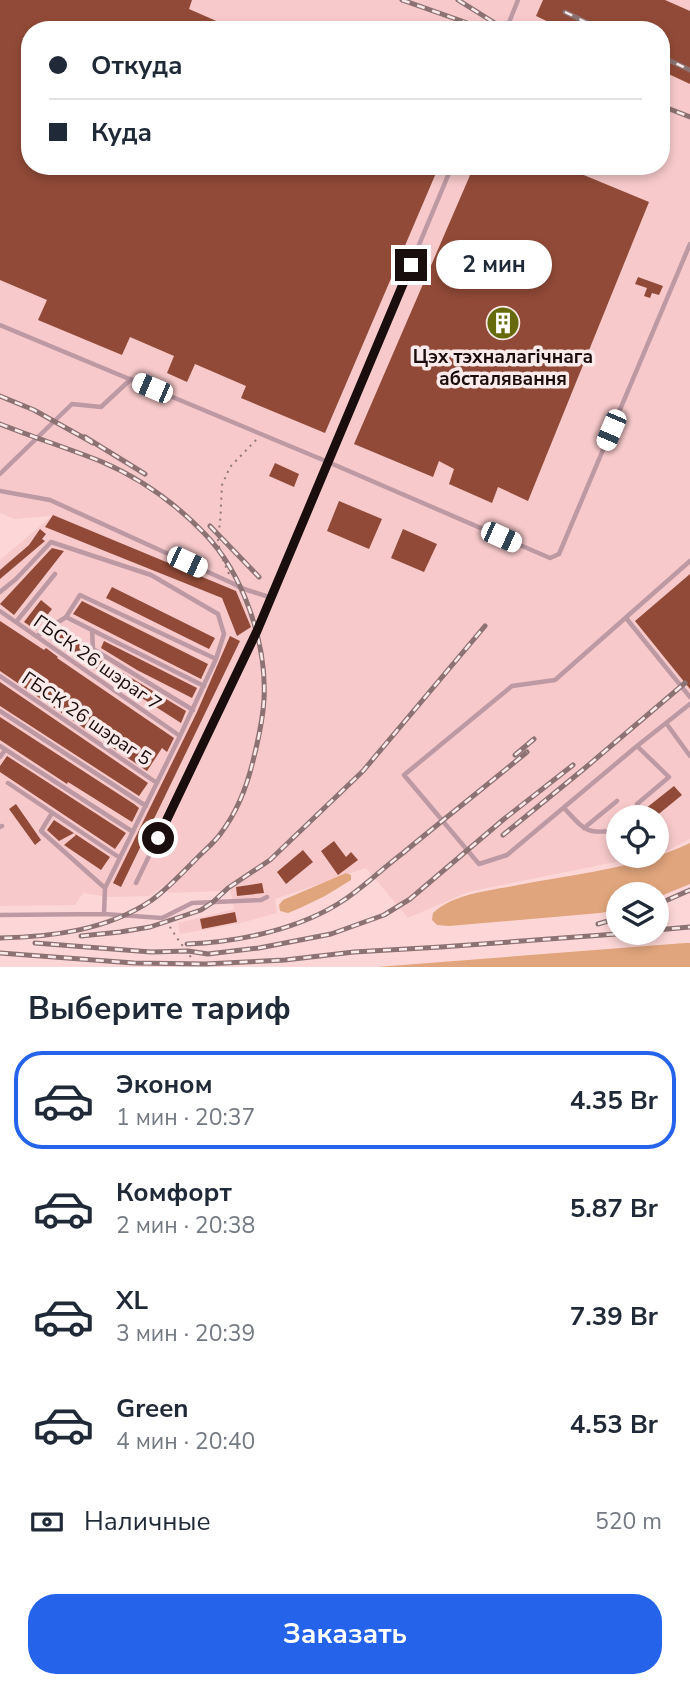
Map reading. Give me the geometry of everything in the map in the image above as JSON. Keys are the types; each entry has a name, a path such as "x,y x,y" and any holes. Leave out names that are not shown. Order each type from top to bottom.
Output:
{"lane":[{"path":"510,21 518,0"},
{"path":"136,883 272,598 448,175"},
{"path":"0,325 550,558 559,554 690,244"},
{"path":"0,474 72,404 101,407 131,379"},
{"path":"0,491 51,500 241,588 272,598"},
{"path":"0,592 16,579 51,541 151,575 218,614 224,634 216,659 105,888 104,914"},
{"path":"690,561 555,680 512,686 404,775 480,864 507,855 690,704"},
{"path":"16,622 55,575"},
{"path":"37,636 66,617 80,595 216,659"},
{"name":"ГБСК 26 шэраг 7","path":"0,611 180,736"},
{"path":"66,617 204,687"},
{"path":"626,618 690,697"},
{"path":"92,630 93,649 193,710"},
{"name":"ГБСК 26 шэраг 5","path":"0,676 157,783"},
{"path":"0,711 146,806"},
{"path":"666,723 690,756"},
{"path":"637,746 669,777 638,805"},
{"path":"0,757 2,748 133,832"},
{"path":"8,783 120,858"},
{"path":"583,829 617,801"},
{"path":"564,808 583,829 606,832"},
{"path":"52,813 41,831 105,888"},
{"path":"0,915 104,914 162,918 192,904 261,900 267,897"}],"path":[{"path":"233,583 220,553 217,533 220,525 222,485 230,467 261,434"},
{"path":"162,918 188,951 195,967"}],"shaded area":[{"path":"0,0 690,0 690,839 669,850 669,805 606,805 606,864 468,892 408,918 366,868 275,899 277,913 237,924 180,934 178,923 234,909 230,890 226,887 222,891 169,893 163,886 150,896 108,897 83,893 75,905 0,906 0,560 52,516 14,519 0,513"},
{"path":"690,843 690,884 669,893 669,882 606,882 606,912 449,926 437,925 432,920 433,913 442,906 485,891 608,868 669,868 670,852"},
{"path":"346,873 351,875 351,880 325,896 288,913 280,911 279,905 283,900"},
{"path":"690,943 690,967 377,967 669,945"}],"building":[{"path":"0,0 192,0 189,9 216,21 21,21 21,175 435,175 325,433 241,398 246,386 195,364 187,382 167,373 174,356 130,337 122,355 38,320 47,300 0,280"},
{"path":"543,0 665,0 690,11 690,84 670,75 670,21 547,21 536,16"},
{"name":"Цэх тэхналагічнага абсталявання","path":"470,175 584,175 649,202 528,501 498,487 492,503 449,484 454,469 439,461 433,477 354,444"},
{"path":"638,277 663,286 659,295 652,293 650,298 644,296 647,288 635,284"},
{"path":"275,463 299,474 294,487 269,476"},
{"path":"339,501 382,519 369,549 327,531"},
{"path":"53,515 236,591 251,627 237,636 222,598 45,527"},
{"path":"40,529 46,534 42,539 45,541 0,579 0,570 29,545"},
{"path":"403,529 437,544 424,572 391,558"},
{"path":"52,548 64,551 14,615 0,604"},
{"path":"690,574 690,689 635,621"},
{"path":"112,587 215,638 209,649 106,598"},
{"path":"41,600 52,609 36,630 24,622"},
{"path":"82,601 208,664 201,679 73,614"},
{"path":"0,621 44,650 46,648 174,738 167,752 162,748 147,771 0,671"},
{"path":"57,630 186,711 181,723 51,640"},
{"path":"230,636 240,641 121,887 113,883 197,712"},
{"path":"104,641 197,688 192,698 101,648"},
{"path":"0,682 148,783 139,796 0,706"},
{"path":"0,717 134,804 139,808 132,822 0,740"},
{"path":"7,756 126,833 115,849 0,772 0,766"},
{"path":"674,786 682,795 669,806 650,805"},
{"path":"16,804 41,840 35,845 9,809"},
{"path":"54,820 74,833 59,841 47,830"},
{"path":"75,834 110,857 101,870 64,845"},
{"path":"334,841 346,857 351,852 358,860 338,875 321,851"},
{"path":"303,850 313,862 286,884 277,872"},
{"path":"262,883 264,893 237,896 236,887"},
{"path":"235,912 237,922 202,929 200,919"}],"railway":[{"path":"402,0 462,21"},
{"path":"458,0 492,21"},
{"path":"565,12 584,21"},
{"path":"670,61 690,70"},
{"path":"670,109 690,117"},
{"path":"0,396 34,410 93,443"},
{"path":"0,424 100,461 128,475 168,501 193,522 218,549 241,588 257,632 264,677 261,723 253,761 237,808 216,839 171,884 135,910 98,925 40,936 0,938"},
{"path":"85,437 145,474"},
{"path":"210,526 259,577"},
{"path":"81,936 150,927 201,910 270,860 363,771 485,626"},
{"path":"503,835 685,683"},
{"path":"515,755 534,739"},
{"path":"187,944 269,932 327,910 359,889 527,752"},
{"path":"35,943 208,954 259,948 331,934 384,915 410,899 504,819 573,765"},
{"path":"669,899 690,890"},
{"path":"598,924 606,922"},
{"path":"669,929 690,927"},
{"path":"0,953 134,963 205,964 606,935"}],"place":[{"name":"Цэх тэхналагічнага абсталявання","path":"503,323"}],"route":[{"path":"158,838 272,598 411,265"}]}
